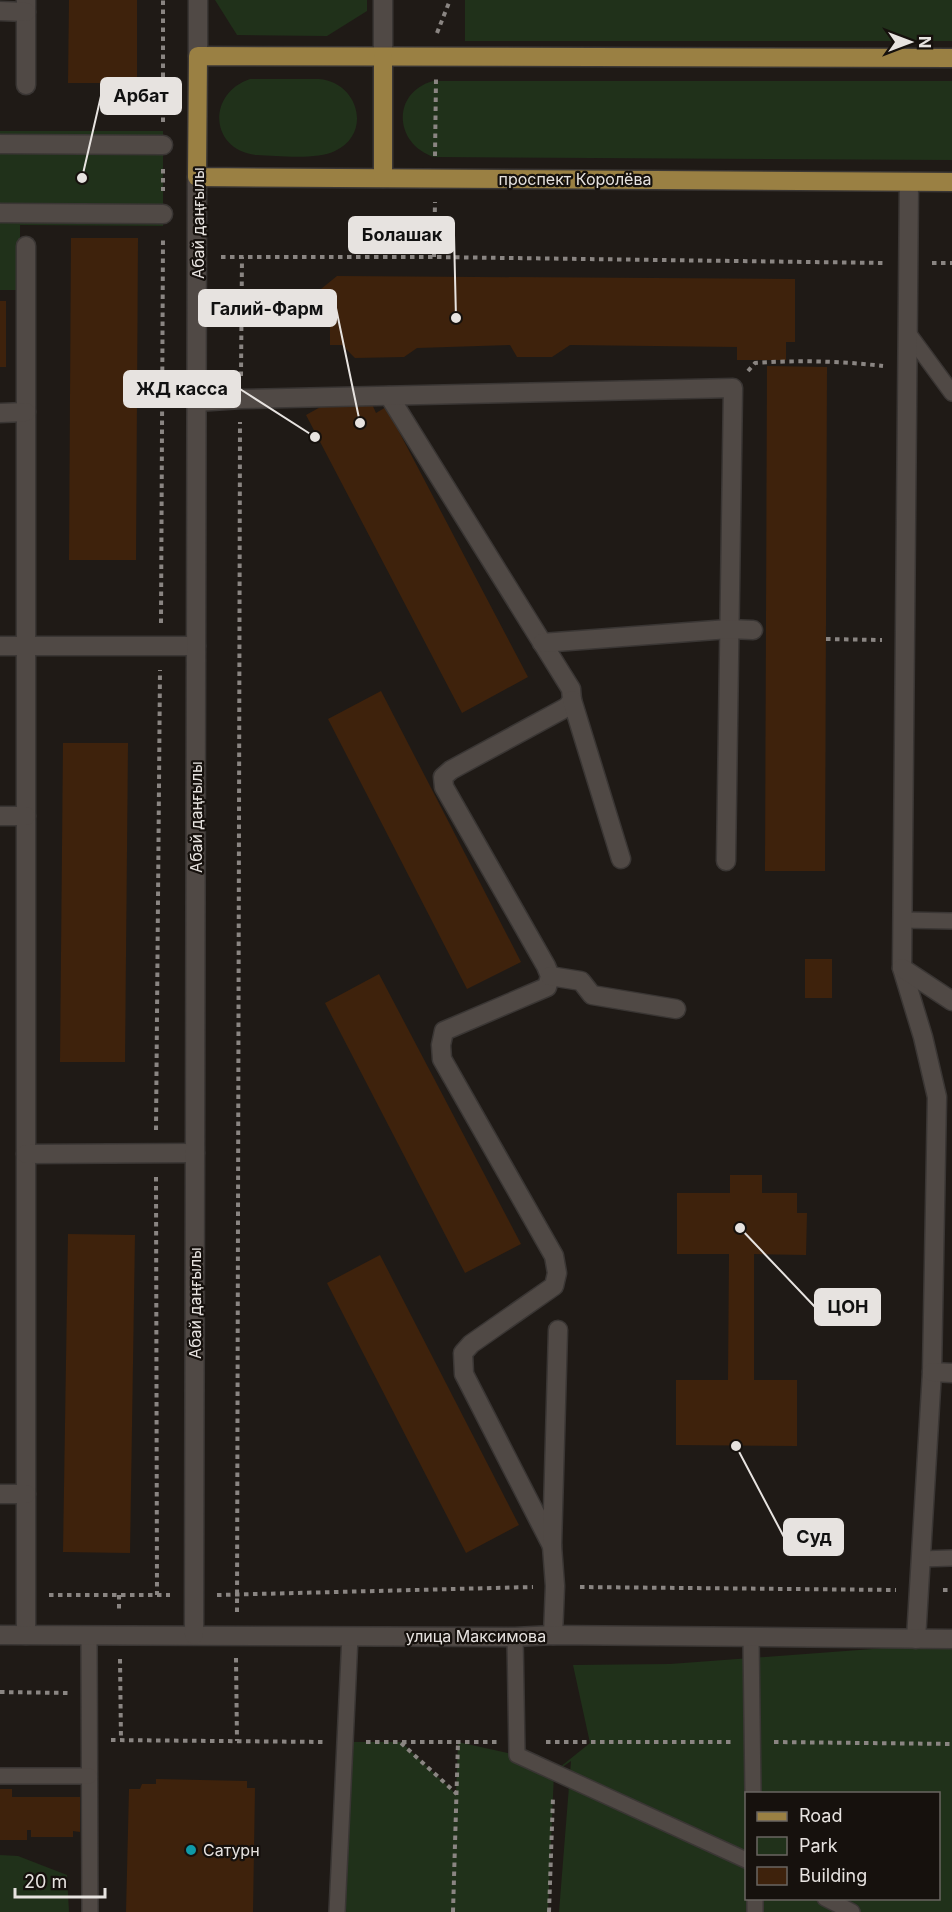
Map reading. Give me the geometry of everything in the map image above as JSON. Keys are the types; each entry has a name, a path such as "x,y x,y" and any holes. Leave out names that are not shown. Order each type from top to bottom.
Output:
{"main road":[{"path":"198,56 952,58"},
{"name":"Абай даңғылы","path":"197,177 198,56"},
{"path":"383,57 383,178"},
{"name":"проспект Королёва","path":"197,177 952,182"}],"street":[{"name":"Абай даңғылы","path":"198,0 198,56"},
{"path":"383,0 383,57"},
{"path":"0,11 26,6 26,85"},
{"path":"0,144 163,145"},
{"name":"Абай даңғылы","path":"194,1635 197,177"},
{"path":"909,182 902,968 923,1037 937,1097 932,1372 916,1639"},
{"path":"0,213 163,214"},
{"path":"26,246 26,1635"},
{"path":"197,402 241,399 733,388 726,861"},
{"path":"389,396 571,689 572,700 621,859"},
{"path":"0,413 26,412"},
{"path":"542,643 729,629 753,630"},
{"path":"0,646 196,646"},
{"path":"552,1546 464,1374 463,1353 471,1344 554,1286 557,1273 554,1256 442,1059 441,1045 444,1031 547,987 550,976 444,787 443,777 451,770 567,707 572,700"},
{"path":"0,816 26,816"},
{"path":"902,968 952,1001"},
{"path":"550,976 581,981 592,995 676,1009"},
{"path":"26,1154 195,1153"},
{"path":"553,1635 555,1587 552,1546 558,1330"},
{"path":"932,1372 952,1373"},
{"path":"0,1494 26,1494"},
{"name":"улица Максимова","path":"0,1635 514,1637 553,1635 952,1639"}],"lane":[{"path":"908,333 952,393"},
{"path":"903,920 952,921"},
{"path":"921,1559 952,1558"},
{"path":"89,1635 90,1912"},
{"path":"338,1912 350,1636"},
{"path":"514,1637 517,1755 745,1859"},
{"path":"751,1638 753,1792"},
{"path":"0,1776 89,1776"},
{"path":"827,1900 852,1912"}],"path":[{"path":"157,1595 156,1153 164,0"},
{"path":"435,257 437,32 450,0"},
{"path":"197,257 435,257 908,263"},
{"path":"237,1741 242,257"},
{"path":"733,388 755,363 791,360 835,361 908,369"},
{"path":"826,639 905,641"},
{"path":"26,1594 237,1595 555,1587 919,1590"},
{"path":"119,1595 121,1740"},
{"path":"0,1692 89,1693"},
{"path":"401,1742 457,1794"},
{"path":"453,1912 458,1742"},
{"path":"549,1912 556,1742"}],"green space":[{"path":"215,0 367,0 367,11 327,36 237,35"},
{"path":"465,0 952,0 952,41 465,41"},
{"path":"250,79 319,79 332,82 351,98 356,109 357,121 354,133 347,143 335,151 319,156 257,155 241,151 230,144 223,133 219,121 220,109 226,97 236,86"},
{"path":"433,81 952,81 952,160 434,157 411,141 405,130 403,119 404,107 410,96 419,87"},
{"path":"0,131 163,131 163,226 20,225 20,290 0,290"},
{"path":"952,1643 952,1912 559,1912 571,1761 554,1773 548,1912 344,1912 345,1742 401,1742 456,1794 458,1742 517,1755 554,1772 590,1743 573,1665 670,1664"},
{"path":"0,1855 18,1856 67,1875 69,1912 0,1912"}],"building":[{"path":"69,0 137,0 137,83 68,83"},
{"path":"71,238 138,238 136,560 69,560"},
{"path":"337,276 795,279 795,342 786,342 786,360 737,360 737,347 570,345 552,357 517,357 510,345 417,348 404,357 355,358 342,345 330,345 330,319 322,319 321,289"},
{"path":"0,301 6,301 6,367 0,367"},
{"path":"767,366 827,367 825,871 765,871"},
{"path":"372,404 376,413 386,407 528,677 462,713 306,415 324,405"},
{"path":"381,691 521,962 467,989 328,719"},
{"path":"63,743 128,743 125,1062 60,1062"},
{"path":"805,959 832,959 832,998 805,998"},
{"path":"379,974 521,1244 465,1273 325,1003"},
{"path":"730,1175 762,1175 762,1193 797,1193 797,1213 807,1213 806,1255 754,1254 754,1380 797,1380 797,1446 676,1445 676,1380 728,1380 729,1254 677,1254 677,1193 730,1193"},
{"path":"68,1234 135,1235 130,1553 63,1552"},
{"path":"380,1255 519,1525 466,1553 327,1283"},
{"name":"Сатурн","path":"156,1779 247,1781 247,1788 255,1788 253,1912 126,1912 129,1789 140,1789 142,1784 156,1784"},
{"path":"0,1789 12,1789 12,1797 80,1797 80,1832 73,1831 73,1837 31,1837 31,1830 27,1830 27,1840 0,1840"}],"place":[{"name":"Арбат","path":"82,178"},
{"name":"Болашак","path":"456,318"},
{"name":"Галий-Фарм","path":"360,423"},
{"name":"ЖД касса","path":"315,437"},
{"name":"ЦОН","path":"740,1228"},
{"name":"Суд","path":"736,1446"},
{"name":"Сатурн","path":"191,1850"}]}
